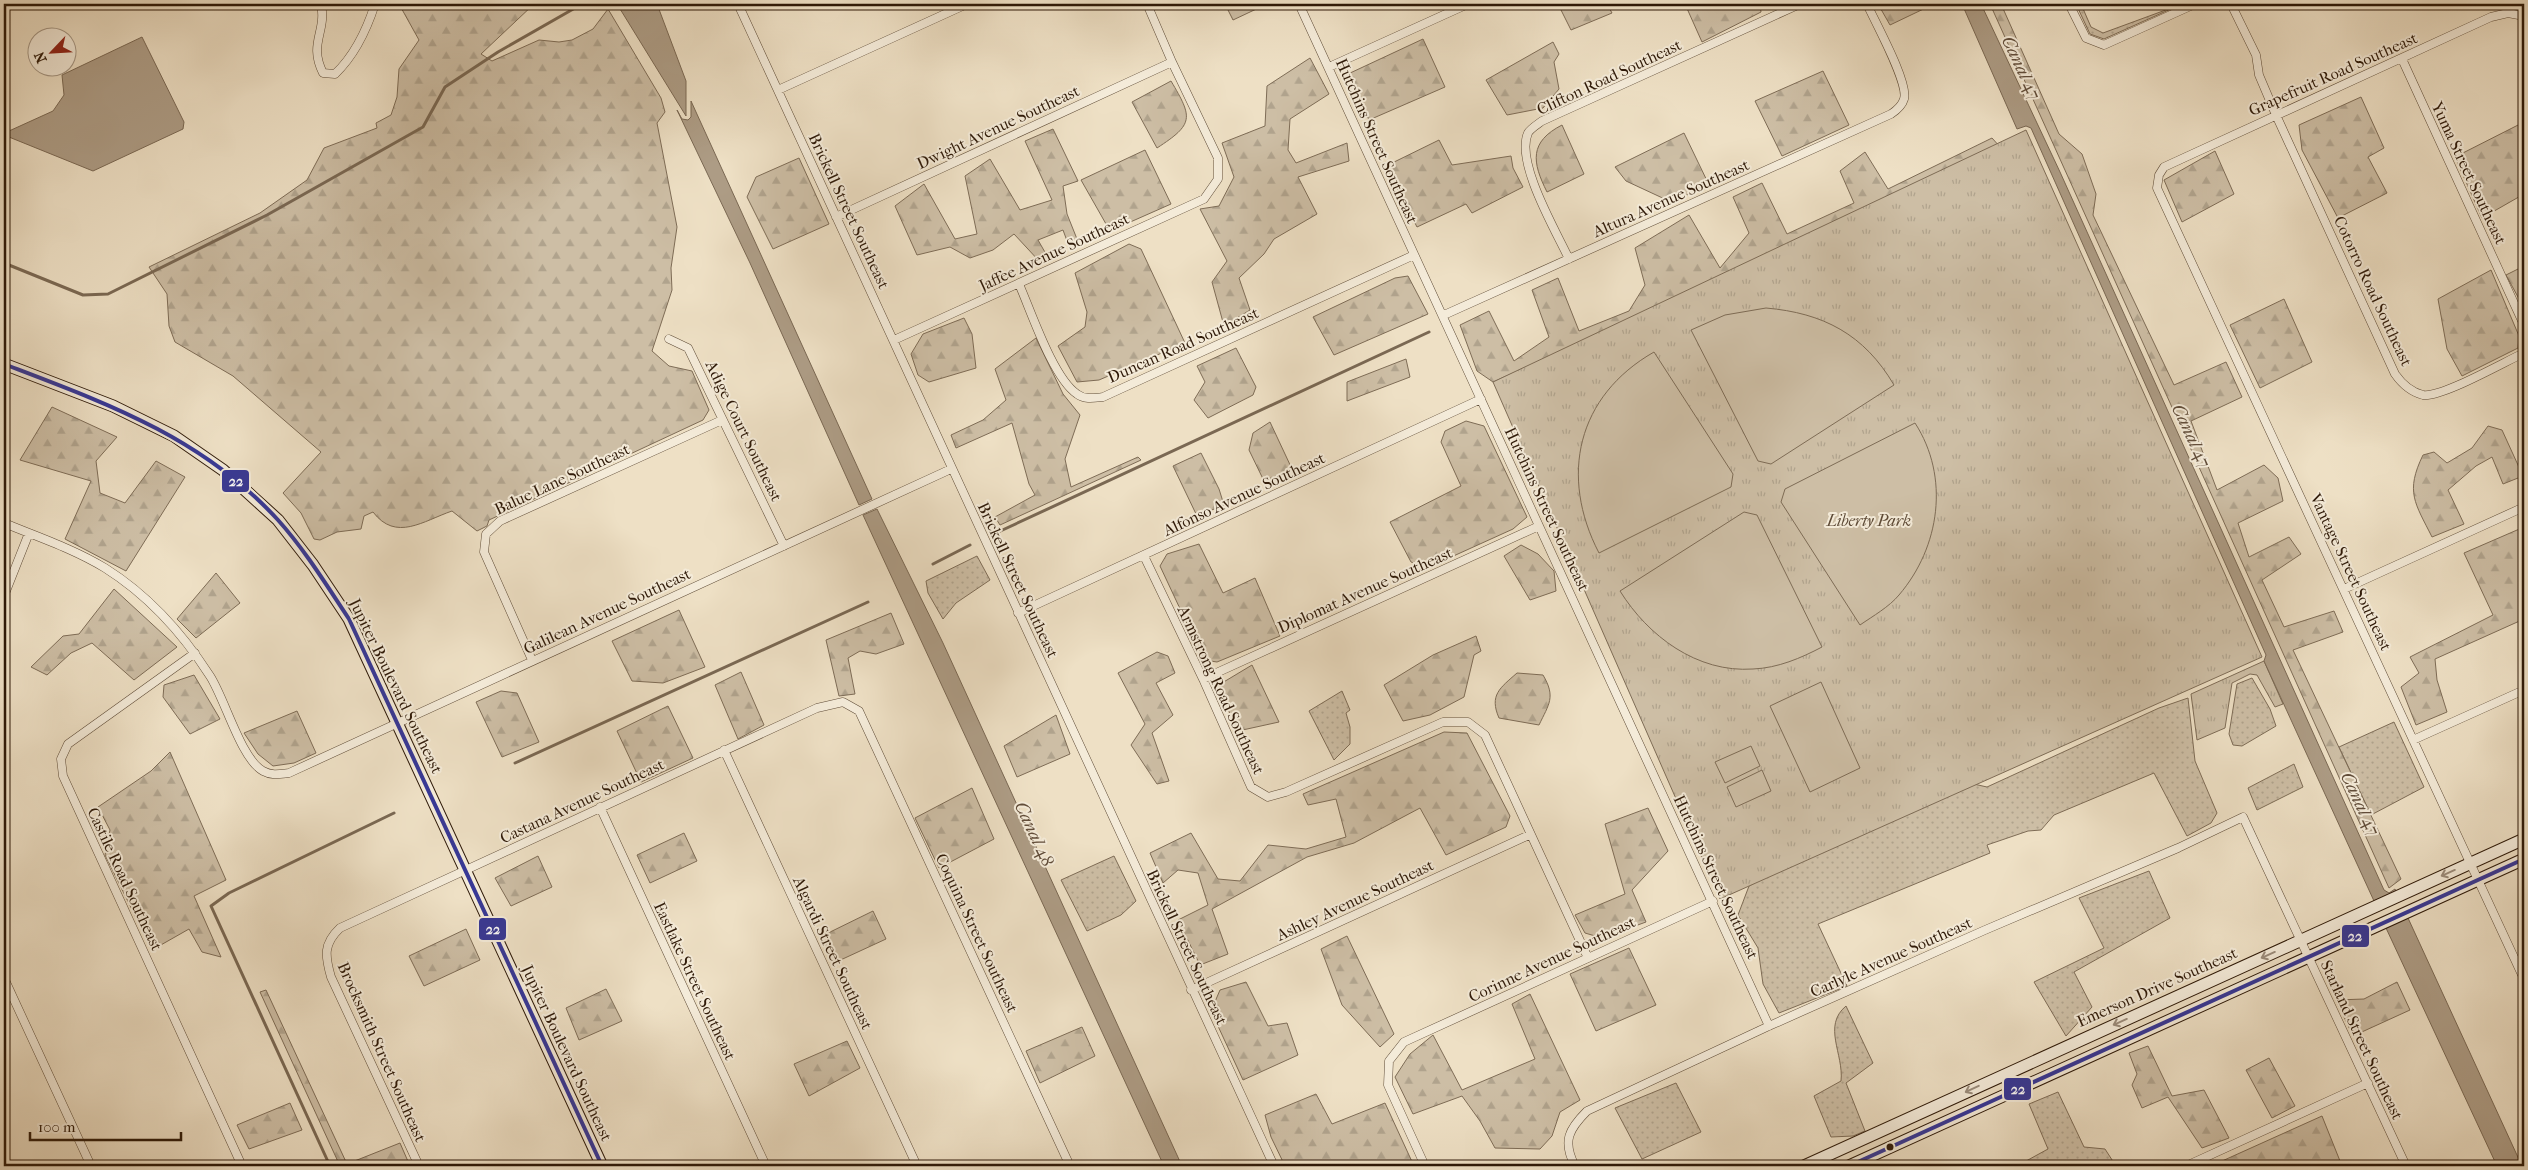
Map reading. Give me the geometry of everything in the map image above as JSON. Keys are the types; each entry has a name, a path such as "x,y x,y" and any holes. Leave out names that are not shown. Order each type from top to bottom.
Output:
{"street":[{"path":"321,4 324,17 316,44 316,61 322,73 335,74 351,55 369,23 375,4"},
{"name":"Brickell Street Southeast","path":"738,4 1191,990 1274,1166"},
{"path":"778,90 967,4"},
{"path":"1147,4 1172,62"},
{"name":"Hutchins Street Southeast","path":"1299,4 1414,256 1444,315 1769,1026"},
{"path":"1329,68 1468,4"},
{"name":"Clifton Road Southeast","path":"1570,259 1527,168 1524,150 1528,132 1542,121 1800,4"},
{"name":"Altura Avenue Southeast","path":"1444,315 1892,114 1900,108 1904,99 1903,81 1866,4"},
{"path":"2069,4 2086,38 2104,45 2195,4"},
{"name":"Cotorro Road Southeast","path":"2230,4 2256,55 2259,75 2276,115 2400,382 2421,394 2430,395 2445,391 2524,353"},
{"name":"Grapefruit Road Southeast","path":"2159,174 2164,167 2491,17 2508,13 2524,16"},
{"name":"Yuma Street Southeast","path":"2402,59 2524,325"},
{"name":"Jaffee Avenue Southeast","path":"894,340 1204,199 1218,179 1218,158 1172,62"},
{"name":"Dwight Avenue Southeast","path":"836,217 1172,62"},
{"name":"Vantage Street Southeast","path":"2159,174 2157,188 2524,979"},
{"name":"Duncan Road Southeast","path":"1019,284 1059,374 1078,395 1090,399 1103,397 1414,256"},
{"name":"Adige Court Southeast","path":"669,339 688,348 784,546"},
{"name":"Jupiter Boulevard Southeast","path":"4,364 113,406 174,436 223,470 278,520 313,564 349,619 602,1166"},
{"name":"Alfonso Avenue Southeast","path":"1018,613 1481,399"},
{"name":"Balue Lane Southeast","path":"532,660 484,552 486,534 500,522 722,420"},
{"name":"Galilean Avenue Southeast","path":"195,654 212,678 254,765 274,775 289,773 951,469"},
{"path":"2344,589 2524,507"},
{"path":"4,524 64,547 104,568 134,589 168,620 195,654"},
{"name":"Diplomat Avenue Southeast","path":"1203,679 1539,526"},
{"path":"4,596 29,533"},
{"name":"Armstrong Road Southeast","path":"1144,556 1203,679 1251,787 1268,797 1286,792 1444,722 1468,722 1485,735 1529,835 1588,958"},
{"name":"Castile Road Southeast","path":"195,654 68,744 61,759 62,776 242,1166"},
{"path":"2413,740 2524,690"},
{"name":"Castana Avenue Southeast","path":"327,948 330,937 340,928 817,708 843,702 859,711"},
{"name":"Coquina Street Southeast","path":"859,711 1070,1166"},
{"name":"Algardi Street Southeast","path":"724,750 917,1166"},
{"name":"Eastlake Street Southeast","path":"600,807 766,1166"},
{"name":"Starland Street Southeast","path":"2243,817 2406,1166"},
{"name":"Carlyle Avenue Southeast","path":"1575,1166 1570,1158 1568,1142 1571,1127 1587,1111 1769,1026 1985,930 2178,848 2243,817"},
{"name":"Ashley Avenue Southeast","path":"1191,990 1529,835"},
{"name":"Emerson Drive Southeast","path":"1804,1166 2524,839"},
{"path":"1849,1166 2524,860"},
{"name":"Corinne Avenue Southeast","path":"1425,1166 1388,1085 1389,1061 1404,1042 1713,901"},
{"name":"Brocksmith Street Southeast","path":"327,948 326,960 331,977 419,1166"},
{"path":"4,978 91,1166"},
{"path":"2186,1166 2368,1083"}],"green space":[{"path":"399,4 534,4 481,54 492,61 539,40 559,42 572,40 593,29 608,9 661,98 665,112 657,123 677,227 671,268 672,290 652,351 669,366 692,371 709,410 703,420 489,520 487,526 477,531 452,511 420,524 400,528 382,521 373,512 364,516 361,529 337,532 320,540 314,539 301,513 283,493 321,452 233,376 175,342 169,326 167,294 149,267 260,213 307,180 324,148 377,128 376,123 391,115 397,97 399,69 419,40"},
{"path":"1225,4 1267,4 1233,20"},
{"path":"1558,4 1607,4 1612,13 1571,30"},
{"path":"1685,4 1760,4 1761,12 1702,42"},
{"path":"1878,4 1934,4 1890,25"},
{"path":"1990,4 2001,4 2059,134 2082,154 2096,194 2093,215 2174,385 2226,362 2242,397 2191,421 2217,490 2264,465 2278,478 2283,501 2238,523 2249,557 2289,537 2301,554 2262,580 2284,627 2334,611 2343,632 2293,650 2401,879 2389,888"},
{"path":"2076,4 2081,4 2091,27 2103,33 2182,4 2104,39 2090,34"},
{"path":"1423,39 1445,87 1369,120 1348,74"},
{"path":"1553,42 1559,54 1554,62 1559,89 1543,108 1507,115 1486,80"},
{"path":"1310,58 1329,94 1290,119 1288,150 1296,163 1347,143 1349,161 1298,177 1317,214 1274,239 1264,254 1239,278 1250,310 1224,326 1212,282 1227,261 1200,209 1219,206 1234,177 1222,143 1265,126 1267,86"},
{"path":"1823,71 1849,125 1782,156 1755,101"},
{"path":"1171,81 1183,104 1186,119 1178,133 1157,148 1132,102"},
{"path":"2361,97 2384,148 2368,157 2387,193 2338,218 2302,150 2299,125"},
{"path":"2524,122 2524,194 2482,218 2455,157"},
{"path":"1562,125 1584,174 1547,192 1538,171 1536,154 1544,138"},
{"path":"1053,129 1078,181 1063,186 1067,214 1079,244 1070,249 1063,230 1038,240 1050,261 1040,262 1014,234 993,250 970,258 950,247 917,255 895,206 924,184 955,239 977,234 965,176 990,159 1020,210 1052,200 1025,141"},
{"name":"Liberty Park","path":"2026,130 2262,657 1720,899 1493,382"},
{"path":"1684,133 1710,187 1669,201 1626,181 1615,167"},
{"path":"1992,138 2001,148 1732,275 1493,382 1477,371 1460,325 1489,311 1514,361 1549,337 1532,290 1558,278 1579,331 1629,311 1645,285 1635,248 1689,215 1720,268 1749,233 1733,197 1762,183 1787,234 1854,203 1840,171 1865,152 1888,189"},
{"path":"1439,140 1452,165 1511,156 1513,168 1523,187 1472,213 1466,204 1417,227 1386,166"},
{"path":"1145,150 1171,204 1110,231 1081,180"},
{"path":"2215,151 2234,194 2182,222 2164,180"},
{"path":"799,158 829,224 773,249 747,197 756,177"},
{"path":"1129,244 1141,249 1185,343 1099,380 1077,382 1058,346 1085,327 1087,312 1075,273"},
{"path":"2524,266 2524,308 2506,275"},
{"path":"2491,270 2519,336 2518,348 2462,376 2447,349 2438,299"},
{"path":"1408,276 1428,314 1334,355 1313,317 1395,278"},
{"path":"2284,299 2312,362 2260,388 2230,325"},
{"path":"1766,308 1806,315 1840,329 1869,352 1894,385 1771,464 1758,461 1691,330 1725,315"},
{"path":"964,318 972,334 976,368 929,382 918,375 911,354 923,334"},
{"path":"1036,338 1063,394 1080,415 1065,459 1071,487 1138,457 1141,460 1000,525 995,517 1035,495 1029,484 1012,423 956,448 951,435 983,420 1006,400 995,369"},
{"path":"1236,348 1256,387 1253,395 1208,418 1194,400 1205,382 1197,366"},
{"path":"1654,352 1733,474 1731,487 1599,553 1587,524 1580,495 1579,467 1583,440 1592,415 1607,391 1628,370"},
{"path":"1406,359 1410,377 1347,401 1347,382"},
{"path":"52,407 117,437 96,461 100,493 125,503 156,461 185,477 126,571 65,539 91,481 20,460"},
{"path":"1466,421 1484,426 1527,517 1513,529 1427,568 1411,562 1390,522 1461,486 1441,442 1445,431"},
{"path":"1270,422 1292,469 1264,481 1249,450 1253,433"},
{"path":"1915,423 1926,444 1933,466 1936,488 1936,511 1931,534 1924,555 1913,576 1899,595 1886,607 1860,625 1781,502 1785,489"},
{"path":"2488,426 2502,430 2523,476 2503,484 2492,457 2476,466 2448,490 2464,524 2432,537 2417,506 2413,488 2414,479 2423,455 2434,452 2447,463 2472,448"},
{"path":"1201,453 1219,489 1224,505 1197,516 1173,466"},
{"path":"1744,512 1757,515 1822,647 1789,662 1771,667 1732,669 1694,658 1660,637 1631,607 1620,591"},
{"path":"2524,527 2524,619 2435,659 2437,680 2447,712 2416,725 2401,687 2419,673 2410,657 2493,615 2464,553"},
{"path":"1199,544 1223,593 1255,578 1280,636 1217,662 1204,660 1160,566 1167,554"},
{"path":"1521,545 1538,554 1554,571 1556,591 1530,600 1504,556"},
{"path":"977,556 990,580 956,603 943,619 928,593 926,581"},
{"path":"216,573 240,603 196,638 177,619"},
{"path":"114,589 177,647 134,680 92,643 71,653 47,675 31,667 63,636 79,634"},
{"path":"679,610 705,667 663,683 632,681 612,641"},
{"path":"891,613 904,644 876,654 860,651 848,658 855,694 839,696 826,640"},
{"path":"1476,636 1481,651 1474,655 1464,697 1430,715 1403,721 1384,685 1433,655"},
{"path":"1157,652 1168,656 1175,673 1156,683 1173,715 1152,733 1169,781 1157,784 1131,745 1145,724 1118,673"},
{"path":"2264,661 2283,704 2275,707 2257,675 2250,674 2232,683 2225,728 2197,740 2191,694"},
{"path":"1252,665 1279,722 1238,731 1217,686"},
{"path":"741,672 764,725 738,739 715,685"},
{"path":"1517,673 1543,675 1547,683 1550,700 1539,725 1499,718 1495,703 1498,692"},
{"path":"194,675 220,719 190,734 163,697 164,685"},
{"path":"2252,678 2270,709 2276,726 2242,746 2233,745 2229,734 2237,684"},
{"path":"1821,682 1860,768 1810,792 1770,706"},
{"path":"501,691 517,693 539,742 502,757 476,702"},
{"path":"1342,691 1350,710 1346,713 1350,727 1350,744 1334,760 1309,711"},
{"path":"2188,698 2195,761 2217,813 2211,823 2187,836 2154,773 2054,815 2041,830 2028,831 1987,845 1990,853 1818,924 1847,986 1779,1013 1763,984 1758,948 1738,915 1749,886 1947,778 1987,787 2159,708"},
{"path":"668,706 693,758 641,782 617,731"},
{"path":"297,711 316,753 294,763 273,766 258,754 244,733"},
{"path":"1056,715 1070,754 1017,777 1004,746"},
{"path":"2394,722 2424,787 2371,815 2339,747"},
{"path":"1444,732 1467,733 1510,816 1506,827 1446,855 1420,808 1354,843 1307,857 1212,909 1228,954 1200,965 1178,920 1208,905 1198,873 1178,870 1163,883 1150,853 1191,833 1218,879 1240,881 1268,845 1306,849 1346,837 1336,799 1308,805 1303,794"},
{"path":"1751,746 1760,766 1725,783 1715,762"},
{"path":"170,752 226,880 194,896 221,957 202,952 189,929 152,950 105,855 110,830 98,807 151,771"},
{"path":"2294,764 2303,787 2257,810 2248,788"},
{"path":"1762,770 1771,791 1736,807 1727,787"},
{"path":"972,788 994,839 939,868 915,818"},
{"path":"1648,808 1668,851 1632,890 1646,922 1602,938 1585,933 1575,915 1625,894 1605,824"},
{"path":"684,833 697,861 650,883 637,855"},
{"path":"538,856 552,887 511,906 495,878"},
{"path":"1114,856 1136,901 1121,915 1087,931 1061,880"},
{"path":"2149,871 2170,918 2074,972 2092,1007 2066,1036 2034,982 2104,948 2079,898"},
{"path":"873,911 886,939 834,963 822,936"},
{"path":"466,929 480,960 424,986 409,956"},
{"path":"1347,936 1394,1034 1380,1047 1342,1005 1321,949"},
{"path":"1629,948 1656,1005 1596,1031 1570,974"},
{"path":"1246,982 1268,1026 1287,1023 1298,1055 1243,1080 1211,1011 1220,990"},
{"path":"2397,982 2410,1010 2353,1036 2336,1000 2364,999"},
{"path":"606,989 622,1021 579,1040 566,1008"},
{"path":"266,990 347,1164 400,1143 410,1166 340,1166 260,992"},
{"path":"1530,994 1580,1100 1560,1112 1552,1136 1540,1149 1495,1148 1480,1121 1462,1096 1413,1114 1395,1077 1410,1054 1433,1035 1462,1090 1535,1059 1512,1004"},
{"path":"1846,1006 1873,1063 1846,1083 1865,1131 1853,1136 1831,1137 1814,1096 1841,1081 1835,1031 1839,1014"},
{"path":"1082,1027 1095,1056 1040,1083 1026,1051"},
{"path":"847,1041 860,1068 809,1096 794,1064"},
{"path":"2148,1046 2172,1096 2204,1090 2229,1138 2202,1148 2168,1097 2142,1108 2132,1085 2137,1074 2129,1053"},
{"path":"2269,1058 2295,1106 2272,1118 2246,1070"},
{"path":"1676,1083 1701,1132 1642,1159 1615,1108"},
{"path":"2058,1092 2084,1147 2105,1149 2116,1166 2017,1166 2048,1149 2029,1104"},
{"path":"1316,1094 1332,1124 1385,1103 1414,1166 1353,1166 1350,1161 1336,1166 1285,1166 1271,1137 1265,1115"},
{"path":"290,1103 302,1130 249,1149 237,1125"},
{"path":"2322,1116 2342,1166 2211,1166"}],"shaded area":[{"path":"617,4 657,4 686,81 686,116"},
{"path":"1962,4 1981,4 2060,172 2384,890 2389,893 2395,889 2396,891 2374,901 2264,661 2266,655 2031,128 2026,126 2017,129"},
{"path":"142,37 184,122 183,129 93,171 4,135 53,111 64,95 62,78 78,78 78,67"},
{"path":"691,101 872,499 859,505 750,263 677,110 682,119 688,120 691,117"},
{"path":"877,509 943,643 1182,1166 1164,1166 863,515"},
{"path":"2408,918 2522,1166 2497,1166 2386,928"}],"waterway":[{"path":"4,263 83,295 108,294 267,215 423,127 445,87 498,52 582,4"},
{"path":"996,533 1429,332"},
{"path":"933,564 970,545"},
{"path":"515,763 868,602"},
{"path":"330,1166 211,906 229,893 394,813"}],"transit line":[{"name":"22","path":"4,364 79,393 185,444 249,491 278,520 297,543 349,619 602,1166"},
{"name":"22","path":"1849,1166 2524,859"}],"water label":[{"name":"Canal 47","path":"2021,68"},
{"name":"Canal 47","path":"2191,436"},
{"name":"Canal 47","path":"2360,804"},
{"name":"Canal 48","path":"1034,834"}]}
